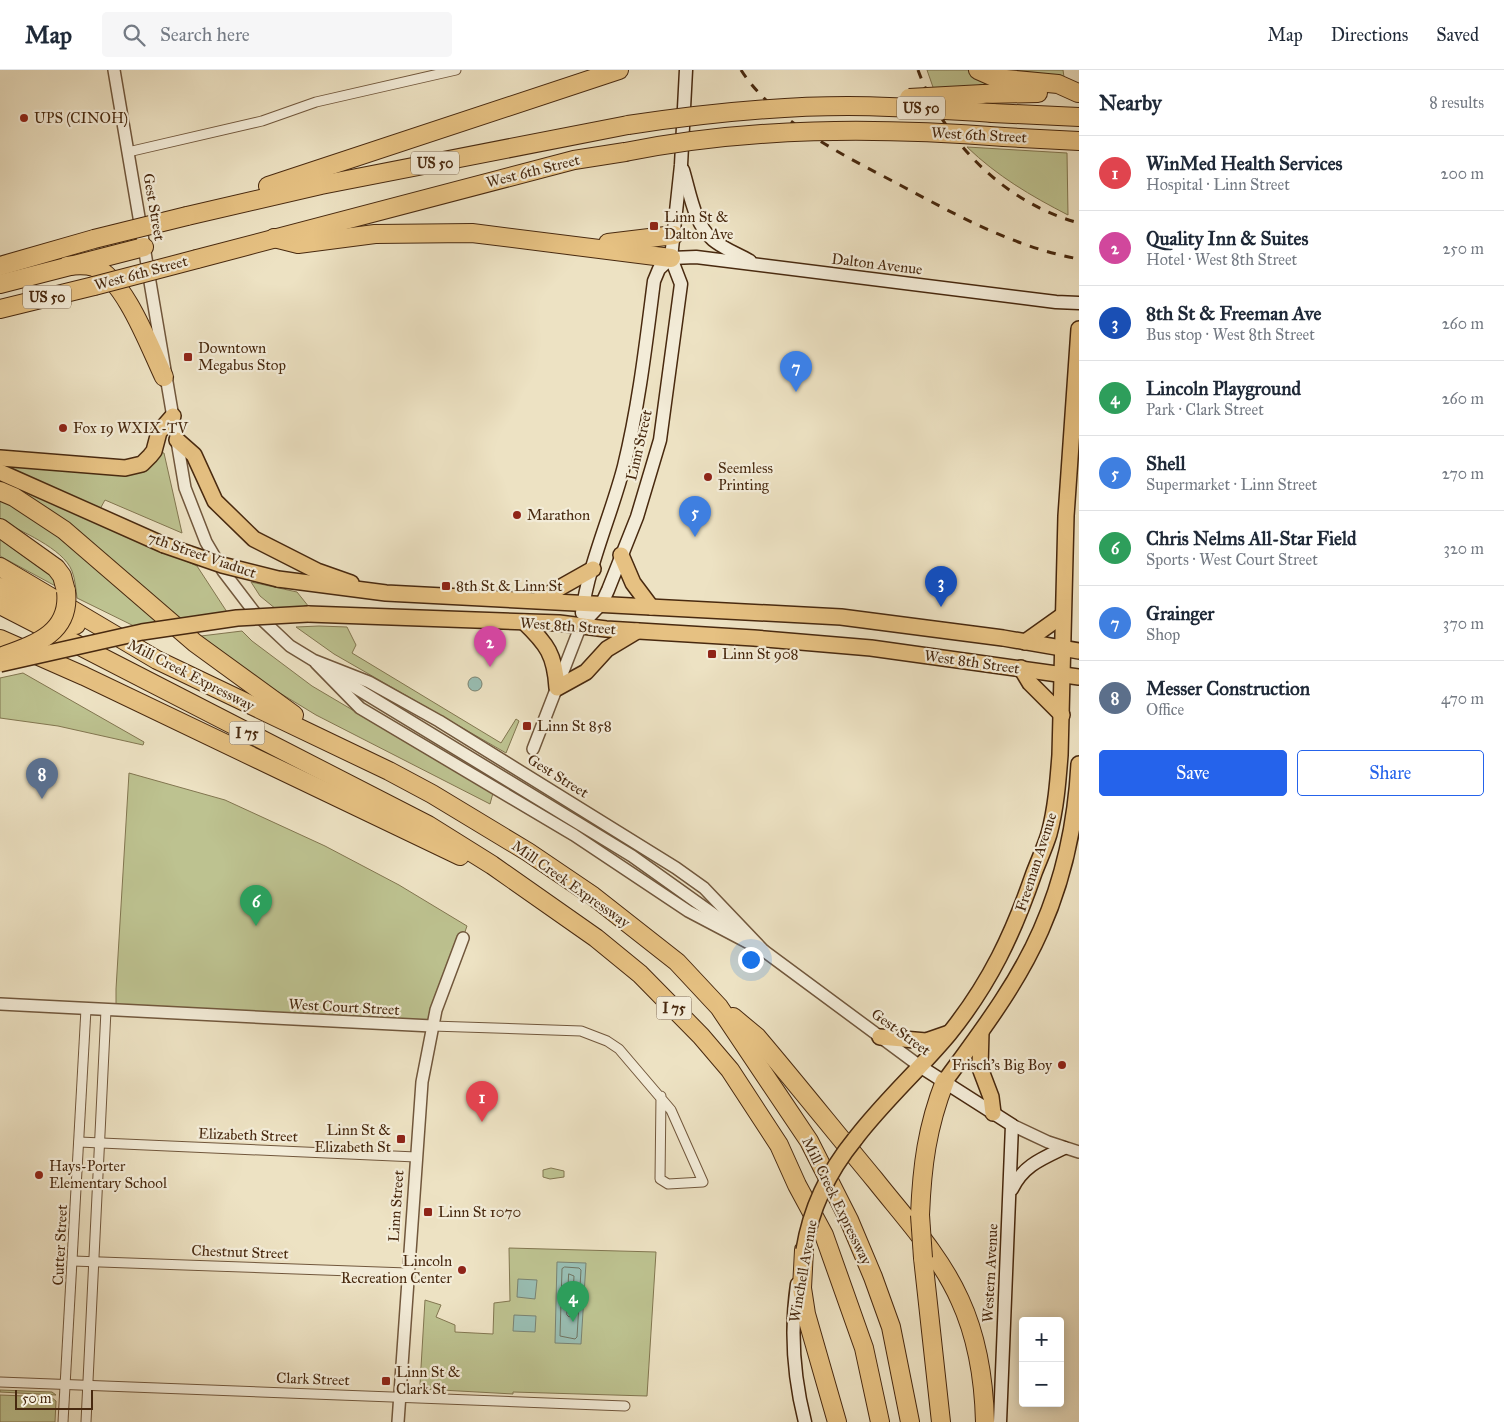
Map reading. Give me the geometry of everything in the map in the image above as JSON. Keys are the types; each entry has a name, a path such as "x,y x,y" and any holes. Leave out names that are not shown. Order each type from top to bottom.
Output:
{"highway":[{"path":"242,202 253,190 618,70"},
{"path":"978,70 996,78 1058,84 1078,93"},
{"path":"849,106 875,100 983,94 1078,93"},
{"name":"West 6th Street","path":"59,249 242,202 628,125 714,113 849,106 1079,117"},
{"name":"West 6th Street","path":"0,308 94,286 574,160 706,139 846,129 1079,141"},
{"path":"271,238 298,244 375,234 472,233 672,258"},
{"path":"591,248 615,241 674,235"},
{"path":"0,284 144,247"},
{"path":"0,258 59,249"},
{"name":"US 50","path":"0,266 59,249"},
{"path":"67,266 82,265 94,267 104,274 128,302 137,316 164,377"},
{"path":"0,491 14,497 64,530 196,642 286,711 371,753 389,771"},
{"path":"0,528 56,568 62,576 66,591 66,602 62,617 54,631 34,645 0,657"},
{"name":"Mill Creek Expressway","path":"0,567 157,660 389,771 528,852 593,896 677,962 719,1007 809,1140 849,1220 891,1327 910,1422"},
{"path":"0,586 46,612 157,660"},
{"name":"Mill Creek Expressway","path":"0,605 428,824 492,864 596,938 640,974 701,1036 730,1070 780,1145 797,1185 824,1235 864,1348 880,1422"},
{"path":"0,639 84,676 463,858 492,864"},
{"path":"719,1007 757,1037 910,1223 943,1268 960,1300 970,1326 977,1355 985,1422"},
{"path":"941,1422 920,1215 924,1151 930,1123 945,1081"},
{"path":"804,1250 802,1288 806,1314 837,1422"}],"main road":[{"name":"Linn Street","path":"581,625 602,603 650,477 660,440 681,284 672,258 681,165 686,70"},
{"path":"681,165 696,213 708,235 722,247 754,264"},
{"name":"Dalton Avenue","path":"672,258 696,257 1056,302 1079,303"},
{"name":"Linn Street","path":"581,625 584,602 629,442 639,394 654,281 659,269 672,258"},
{"name":"Freeman Avenue","path":"921,1067 982,989 1004,950 1022,910 1049,834 1057,793 1062,715 1066,516 1079,329"},
{"path":"0,458 125,468 135,467 142,464 154,451 160,432 173,416"},
{"path":"177,440 194,455 215,501 254,539 318,571 386,593"},
{"name":"7th Street Viaduct","path":"0,472 164,545 222,565 278,579 386,593"},
{"path":"621,554 633,583 651,607"},
{"path":"538,600 593,569"},
{"name":"West 8th Street","path":"386,593 841,616 1079,651"},
{"name":"West 8th Street","path":"0,664 142,632 237,618 308,614 581,625 637,631 871,648 1079,677"},
{"path":"1025,642 1063,615"},
{"path":"524,622 552,654 556,665 557,688 586,672 607,649 637,631"},
{"path":"1021,668 1030,683 1062,715"},
{"name":"Freeman Avenue","path":"945,1081 981,1031 1024,963 1041,931 1054,897 1074,815 1079,764"},
{"path":"981,1031 980,1068 991,1097 993,1113"},
{"path":"880,1038 926,1041 950,1032"},
{"name":"Gest Street","path":"921,1067 1012,1126"},
{"name":"Winchell Avenue","path":"805,1422 796,1389 792,1332 794,1304 808,1228 828,1176 855,1139 886,1102 921,1067"},
{"name":"Western Avenue","path":"1000,1422 1012,1126"},
{"path":"1010,1191 1025,1168 1064,1148"}],"street":[{"name":"Gest Street","path":"114,70 164,377 173,416 185,488 194,516 223,571 262,620 290,646 313,660 370,682 439,721 676,868 704,888 764,951"},
{"path":"128,152 262,121 316,102 456,70"},
{"name":"Linn Street","path":"532,749 581,625"},
{"name":"Gest Street","path":"313,660 360,708 574,835 688,911 764,951 921,1067"},
{"path":"313,660 363,693 632,856 764,951"},
{"name":"Linn Street","path":"398,1422 407,1273 422,1082 432,1026 463,938"},
{"name":"West Court Street","path":"0,1004 432,1026 581,1031 594,1035 619,1049 661,1096 677,1120 703,1182 668,1184 660,1179 661,1096"},
{"name":"Cutter Street","path":"63,1422 86,1009"},
{"path":"86,1422 106,1010"},
{"name":"Gest Street","path":"1012,1126 1064,1148 1079,1152"},
{"name":"Elizabeth Street","path":"80,1142 416,1156"},
{"name":"Chestnut Street","path":"73,1261 407,1273"},
{"name":"Clark Street","path":"0,1382 625,1406"}],"green space":[{"path":"927,70 968,70 974,76 999,86 934,90"},
{"path":"990,70 1063,70 1064,77 1026,76"},
{"path":"967,147 1067,153 1068,215 1015,185"},
{"path":"159,452 164,453 182,533 105,500 100,509 9,468 11,462 96,472"},
{"path":"0,478 197,566 227,612 180,619 137,581 82,538 0,485"},
{"path":"0,498 35,517 160,621 136,627 77,598 73,574 67,563 51,548 0,520"},
{"path":"0,537 49,569 61,589 0,556"},
{"path":"251,582 297,592 309,607 276,609 260,596"},
{"path":"296,627 347,627 356,645 352,653 501,743 516,719 519,721 506,753 334,654"},
{"path":"242,631 252,641 312,686 493,793 490,804 316,715 270,687 201,636"},
{"path":"23,673 144,742 143,745 58,726 0,718 0,678"},
{"path":"129,773 225,800 325,846 399,885 467,926 432,1026 116,1011"},
{"path":"551,1168 564,1171 564,1177 550,1179 543,1177 543,1170"},
{"path":"509,1248 656,1252 647,1396 513,1392 513,1394 423,1389 420,1384 425,1300 441,1305 436,1317 455,1325 455,1332 493,1334 494,1303 510,1301"},
{"path":"0,1390 52,1392 56,1395 0,1392"},
{"path":"0,1395 51,1397 56,1401 55,1422 0,1422"}],"water":[{"path":"475,677 480,679 482,684 480,689 475,691 470,689 468,684 470,679"},
{"path":"557,1262 586,1263 581,1344 555,1343"},
{"path":"518,1279 537,1280 535,1299 517,1297"},
{"path":"514,1315 536,1316 535,1332 513,1331"}],"railway":[{"path":"741,70 755,89 772,106 792,122 857,163 987,229 1032,247 1079,259"},
{"path":"918,70 929,96 944,121 961,145 980,166 1002,185 1026,201 1052,214 1079,223"}],"place":[{"name":"UPS (CINOH)","path":"24,118"},
{"name":"Linn St & Dalton Ave","path":"654,226"},
{"name":"Downtown Megabus Stop","path":"188,357"},
{"name":"Grainger","path":"796,392"},
{"name":"Fox 19 WXIX-TV","path":"63,428"},
{"name":"Seemless Printing","path":"708,477"},
{"name":"Marathon","path":"517,515"},
{"name":"Shell","path":"695,537"},
{"name":"8th St & Linn St","path":"446,586"},
{"name":"8th St & Freeman Ave","path":"941,607"},
{"name":"Linn St 908","path":"712,654"},
{"name":"Quality Inn & Suites","path":"490,667"},
{"name":"Linn St 858","path":"527,726"},
{"name":"Messer Construction","path":"42,799"},
{"name":"Chris Nelms All-Star Field","path":"256,926"},
{"name":"Frisch's Big Boy","path":"1062,1065"},
{"name":"WinMed Health Services","path":"482,1122"},
{"name":"Linn St & Elizabeth St","path":"401,1139"},
{"name":"Hays-Porter Elementary School","path":"39,1175"},
{"name":"Linn St 1070","path":"428,1212"},
{"name":"Lincoln Recreation Center","path":"462,1270"},
{"name":"Lincoln Playground","path":"573,1322"},
{"name":"Linn St & Clark St","path":"386,1381"}]}
